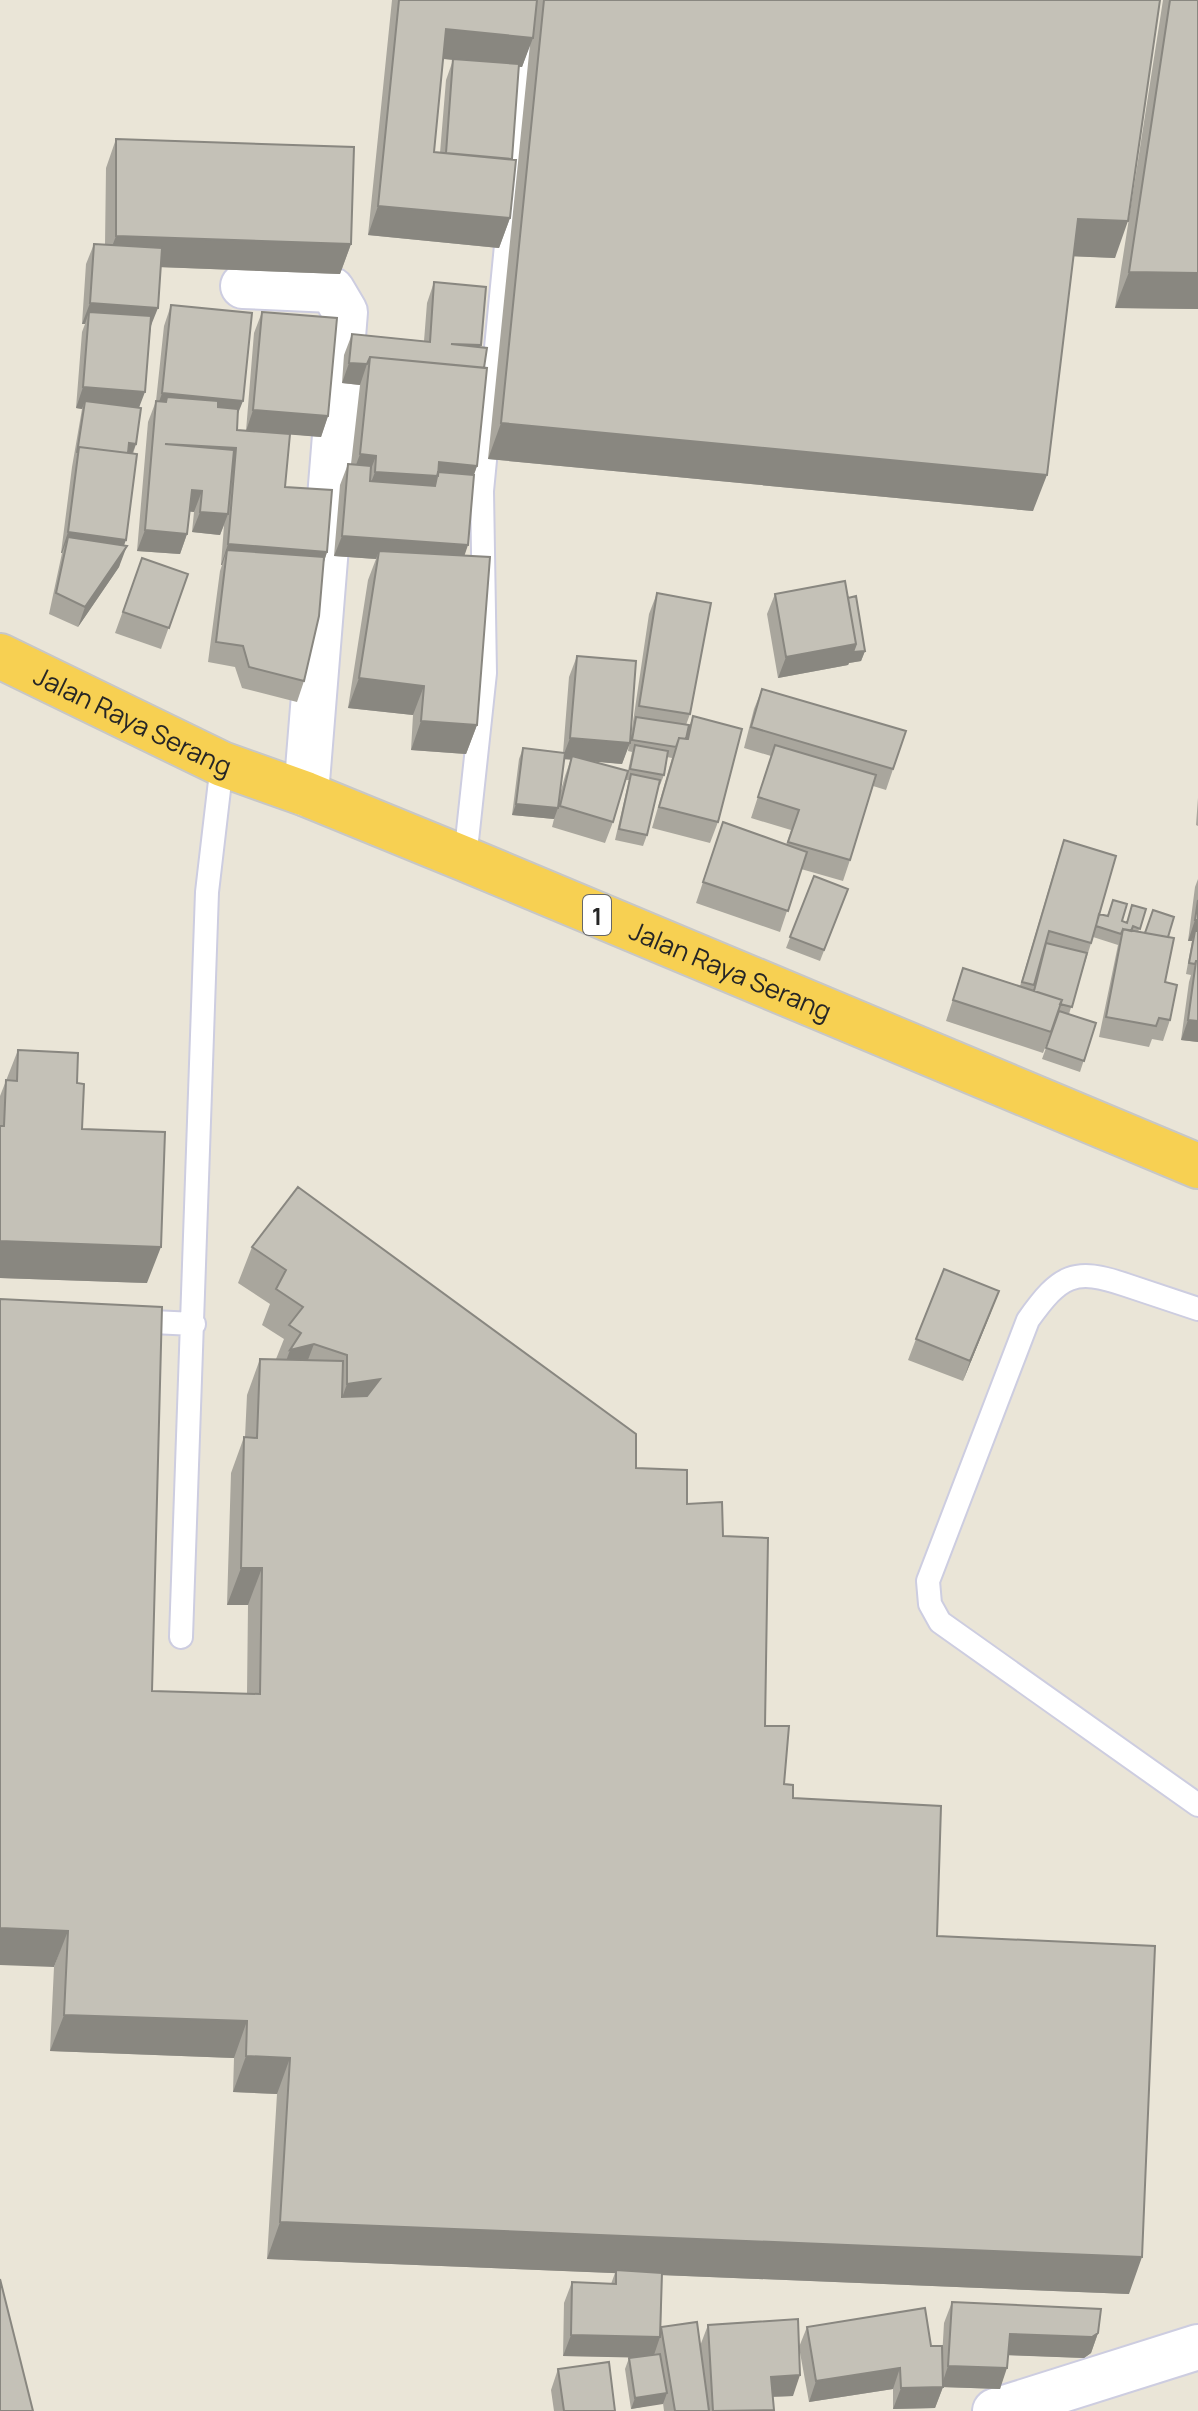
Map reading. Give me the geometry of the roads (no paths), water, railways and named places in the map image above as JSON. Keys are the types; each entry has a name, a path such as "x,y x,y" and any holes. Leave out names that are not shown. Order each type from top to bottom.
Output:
{"highway":[{"name":"Jalan Raya Serang","path":"0,656 222,764 306,794 465,859 1198,1166"}],"street":[{"path":"243,286 332,290 345,312 306,794"},
{"path":"995,2411 1198,2347"}],"lane":[{"path":"465,859 485,673 482,491 530,0"},
{"path":"181,1637 207,892 222,764"},
{"path":"1198,1309 1092,1274 1071,1278 1047,1292 1028,1320 928,1581 930,1604 940,1622 1198,1805"},
{"path":"105,1319 194,1324"}]}
